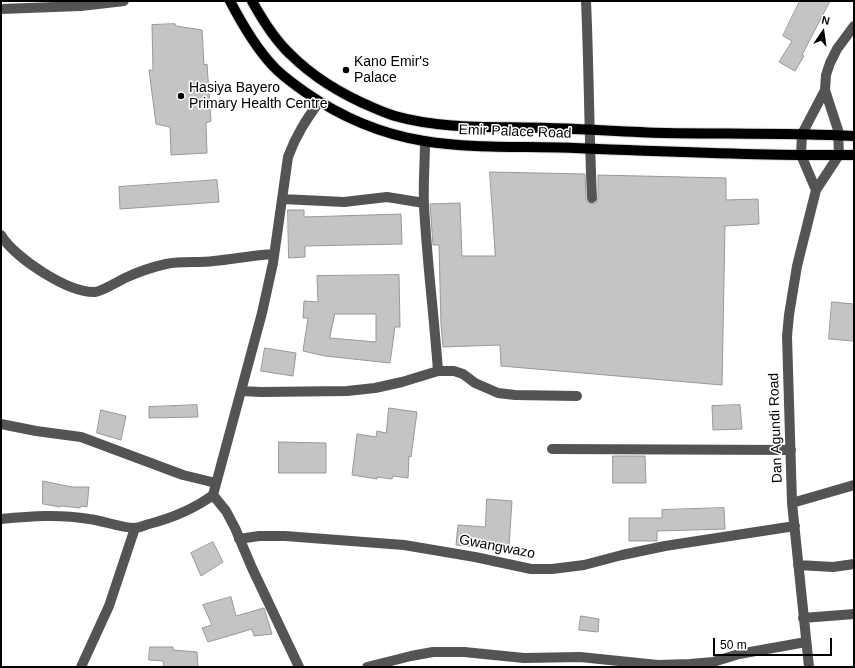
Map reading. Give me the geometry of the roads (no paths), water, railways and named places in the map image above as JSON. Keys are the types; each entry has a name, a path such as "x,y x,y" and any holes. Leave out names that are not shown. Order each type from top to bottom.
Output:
{"main road":[{"name":"Emir Palace Road","path":"230,1 249,35 274,67 296,86 319,102 342,115 372,128 397,135 425,141 499,147 854,155"},
{"name":"Emir Palace Road","path":"252,1 269,29 289,53 312,73 334,89 362,103 395,116 424,122 486,127 664,133 854,136"}],"street":[{"path":"1,9 81,6 124,1"},
{"path":"586,1 592,198"},
{"path":"839,155 839,135 825,90 826,75 837,49 854,26"},
{"path":"816,190 801,155 802,134 825,90"},
{"path":"1,519 61,515 90,518 135,528 162,521 180,514 203,503 213,495 262,313 274,254 288,157 294,140 302,125 319,102"},
{"path":"425,141 424,203 438,370"},
{"name":"Dan Agundi Road","path":"809,667 792,503 787,336 797,266 816,190 839,155"},
{"path":"282,199 344,202 387,198 424,203"},
{"path":"1,235 14,251 39,269 60,282 91,292 97,292 127,277 166,264 213,261 274,254"},
{"path":"242,391 347,391 368,389 402,382 438,370 454,371 463,374 474,383 498,393 515,395 577,396"},
{"path":"1,424 36,431 81,437 130,454 182,475 216,483"},
{"path":"552,449 790,450"},
{"path":"792,503 854,485"},
{"path":"213,495 226,511 235,528 299,667"},
{"name":"Gwangwazo","path":"239,539 259,536 286,536 404,545 461,554 531,569 552,569 584,566 622,555 665,546 795,526"},
{"path":"81,667 110,606 135,528"},
{"path":"798,565 834,567 854,564"},
{"path":"803,618 854,614"},
{"path":"367,667 433,652 464,652 524,658 580,657 659,666 712,662 738,654 806,642"}],"place":[{"name":"Kano Emir's Palace","path":"346,70"},
{"name":"Hasiya Bayero Primary Health Centre","path":"181,96"}]}
